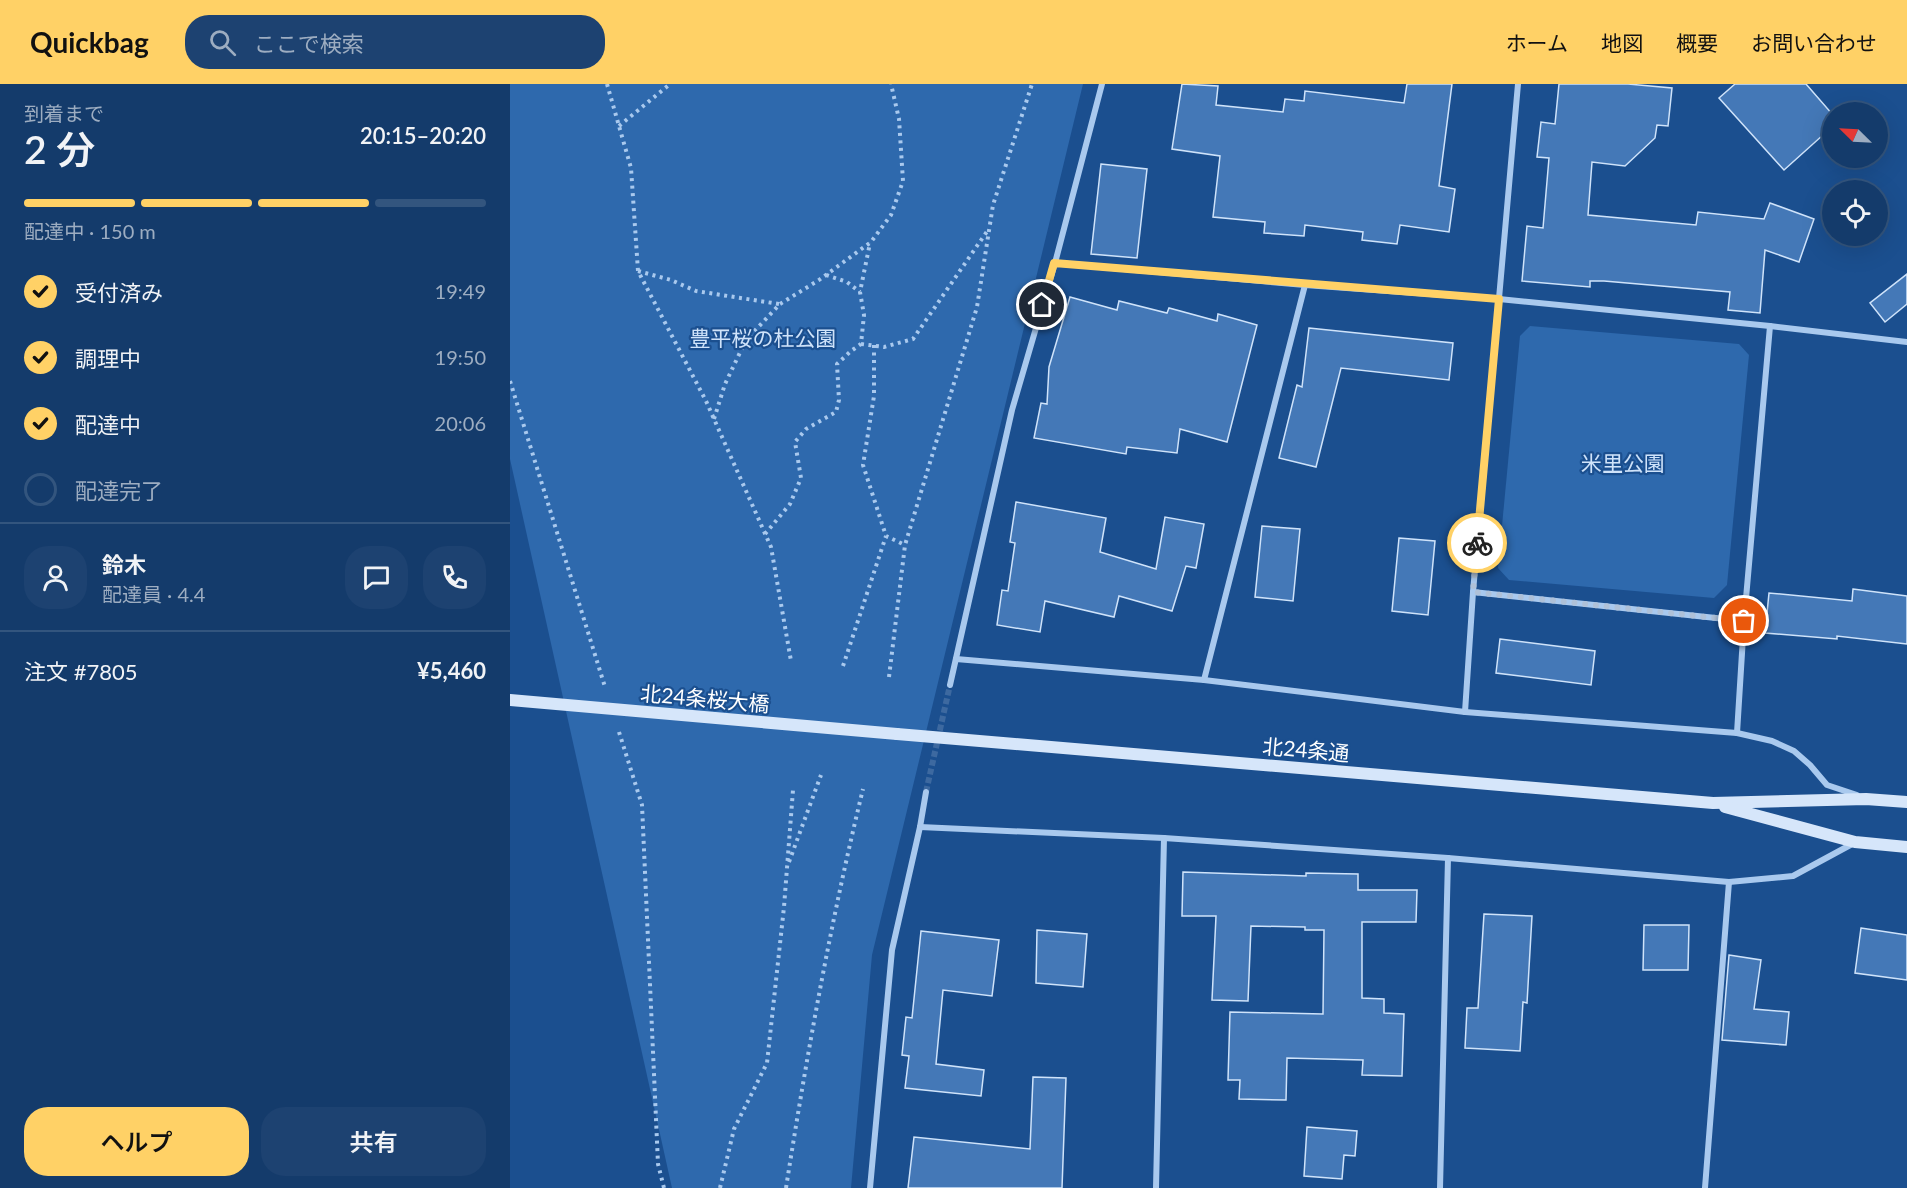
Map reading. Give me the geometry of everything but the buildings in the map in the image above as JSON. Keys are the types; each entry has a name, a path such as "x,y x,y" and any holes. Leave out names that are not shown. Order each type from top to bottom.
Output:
{"street":[{"path":"950,685 1012,410 1102,84"},
{"path":"1465,712 1473,592 1518,84"},
{"path":"1054,263 1499,299 1907,342"},
{"path":"1204,680 1305,285"},
{"path":"1737,733 1744,621 1770,326"},
{"path":"1473,592 1744,621"},
{"path":"956,659 1204,680 1465,712 1737,733 1772,741 1794,751 1827,784 1866,799"},
{"name":"北24条桜大橋","path":"510,700 897,734"},
{"name":"北24条通","path":"897,734 1713,803"},
{"path":"870,1188 892,950 926,792"},
{"path":"1713,803 1866,799 1907,802"},
{"path":"1713,803 1855,842 1907,848"},
{"path":"920,827 1164,838 1448,858 1729,882 1792,876 1855,842"},
{"path":"1156,1188 1164,838"},
{"path":"1440,1188 1448,858"},
{"path":"1705,1188 1729,882"}],"path":[{"path":"606,84 631,168 638,271 714,419 771,547 791,661"},
{"path":"619,126 670,84"},
{"path":"714,419 724,384 746,340 780,304 871,242 891,215 903,181 898,119 891,84"},
{"path":"889,677 905,545 977,307 993,205 1032,84"},
{"path":"765,534 790,504 801,478 795,442 806,429 836,412 839,400 837,364 861,344 884,346 913,339 990,229"},
{"path":"861,344 864,315 860,292 871,242"},
{"path":"638,271 671,280 696,291 780,304"},
{"path":"826,274 847,282 860,292"},
{"path":"843,666 886,536 863,465 874,396 874,345"},
{"path":"510,381 606,690"},
{"path":"886,536 905,545"},
{"path":"617,725 642,805 658,1164 664,1188"},
{"path":"788,867 821,775"},
{"path":"786,1188 838,896 863,789"},
{"path":"720,1188 734,1129 767,1063 794,790"}],"green space":[{"name":"豊平桜の杜公園","path":"510,84 1083,84 872,955 851,1188 672,1188 510,459"},
{"name":"米里公園","path":"1530,326 1739,344 1749,355 1727,585 1714,598 1509,580 1498,568 1520,336"}],"tunnel":[{"path":"926,792 950,685"}],"way so far":[{"path":"1477,543 1473,592 1744,621"}],"route":[{"path":"1042,305 1054,263 1499,299 1477,543"}]}
